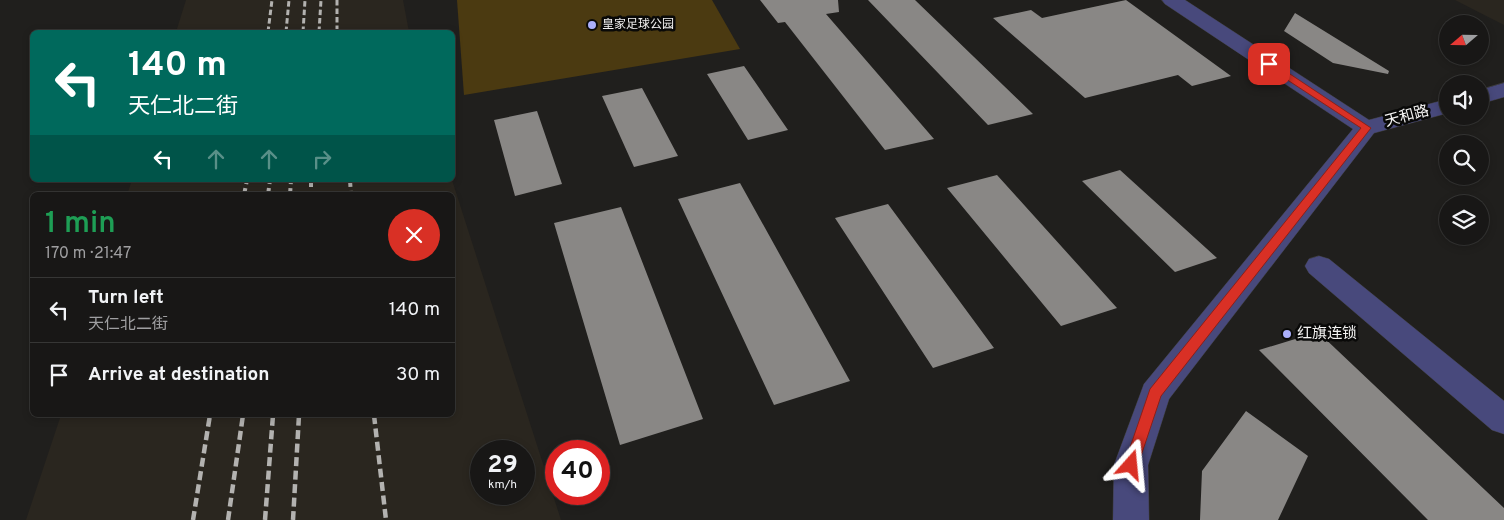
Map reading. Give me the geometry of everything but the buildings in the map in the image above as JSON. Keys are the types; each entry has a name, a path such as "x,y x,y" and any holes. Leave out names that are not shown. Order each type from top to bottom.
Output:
{"street":[{"path":"1131,520 1131,465 1155,393 1366,128 1172,0"},
{"path":"1489,94 1504,90"},
{"name":"天和路","path":"1366,128 1439,108"},
{"path":"1319,266 1504,420"}],"shaded area":[{"path":"186,0 403,0 409,30 177,30"},
{"name":"皇家足球公园","path":"457,0 712,0 740,49 464,95"},
{"path":"1455,0 1504,0 1504,25 1489,17 1489,15 1484,15"},
{"path":"131,182 453,182 545,470 545,505 556,505 561,520 26,520 60,417 455,417 455,192 128,192"}],"railway":[{"path":"268,30 272,0"},
{"path":"286,30 289,0"},
{"path":"303,30 305,0"},
{"path":"319,30 321,0"},
{"path":"337,0 337,30"},
{"path":"245,192 247,182"},
{"path":"268,192 270,182"},
{"path":"290,192 291,182"},
{"path":"311,182 311,192"},
{"path":"350,182 351,192"},
{"path":"193,520 210,417"},
{"path":"228,520 243,417"},
{"path":"265,520 273,417"},
{"path":"293,520 299,417"},
{"path":"374,417 386,520"}],"place":[{"name":"皇家足球公园","path":"592,25"},
{"name":"红旗连锁","path":"1287,334"}],"route":[{"path":"1131,465 1155,393 1366,128 1269,64"}]}
